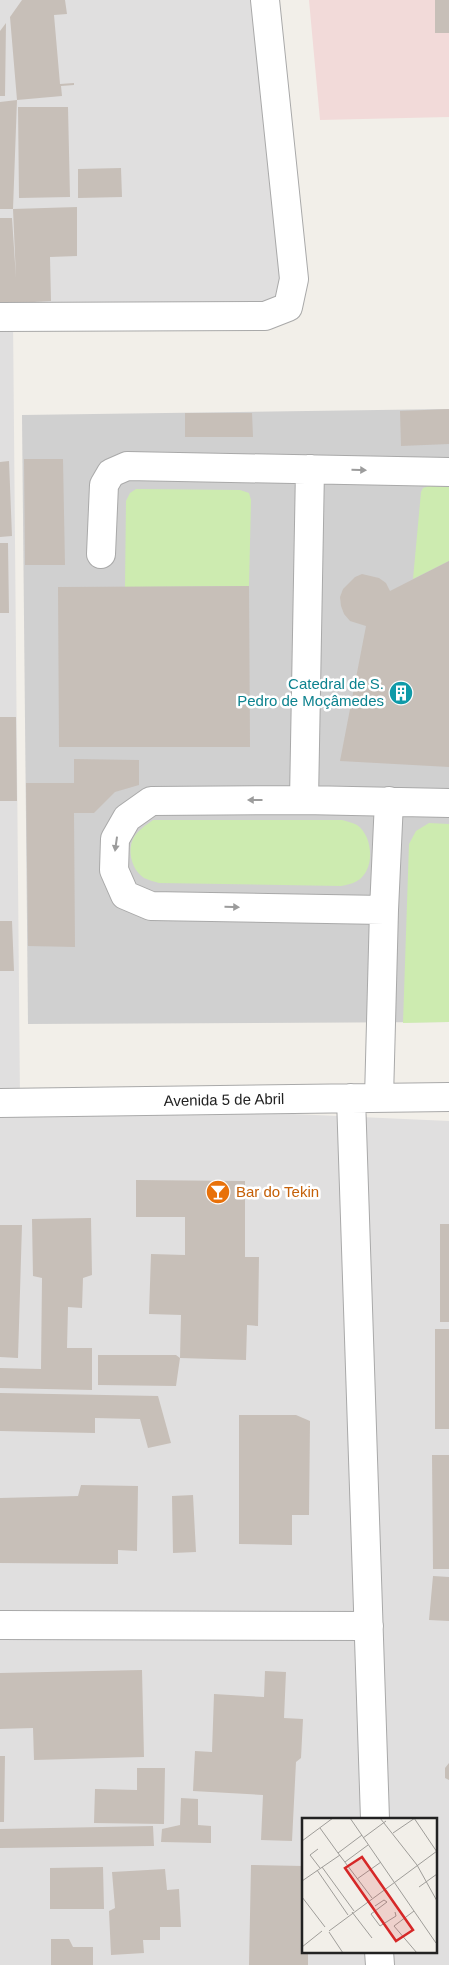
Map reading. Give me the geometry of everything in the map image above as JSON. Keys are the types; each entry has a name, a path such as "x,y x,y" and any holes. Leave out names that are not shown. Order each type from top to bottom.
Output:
{"street":[{"path":"0,317 265,316 288,307 294,279 265,0"},
{"path":"102,554 104,485 111,473 127,466 449,472"},
{"path":"304,800 310,469"},
{"path":"384,910 151,906 125,895 114,870 115,839 127,818 151,801 304,800 449,803"},
{"path":"379,1098 389,801"},
{"name":"Avenida 5 de Abril","path":"0,1103 449,1097"},
{"path":"351,1098 375,1818"},
{"path":"0,1625 369,1626"},
{"path":"379,1952 380,1965"}],"shaded area":[{"path":"0,0 265,0 288,307 13,317 20,1102 449,1121 449,1965 0,1965"},
{"path":"309,0 449,0 449,117 320,120"},
{"path":"449,409 449,1022 28,1024 22,415"}],"green space":[{"path":"429,486 449,487 449,561 413,579 421,492 423,488"},
{"path":"136,489 240,490 249,493 251,500 249,586 125,587 126,501 130,493"},
{"path":"153,820 342,820 357,825 363,830 369,845 369,862 363,876 355,882 341,886 159,883 140,875 134,866 130,849 135,836"},
{"path":"429,823 449,824 449,1022 403,1023 409,844 416,831"}],"building":[{"path":"22,0 65,0 67,14 54,15 60,84 74,83 74,85 61,86 62,96 17,100 10,17"},
{"path":"435,0 449,0 449,33 435,33"},
{"path":"6,23 5,96 0,96 0,31"},
{"path":"17,100 13,209 0,209 0,102"},
{"path":"18,107 68,107 70,197 19,198"},
{"path":"121,168 122,197 78,198 78,169"},
{"path":"77,207 77,256 50,257 51,301 0,304 0,218 12,218 16,278 13,209"},
{"path":"449,409 449,444 401,446 400,411"},
{"path":"185,413 252,413 253,437 185,437"},
{"path":"24,459 63,459 65,565 25,565"},
{"path":"9,461 12,536 0,537 0,462"},
{"path":"0,543 8,543 9,613 0,613"},
{"name":"Catedral de S. Pedro de Moçâmedes","path":"449,561 449,767 340,761 366,626 350,621 344,614 340,597 343,589 355,577 362,574 379,578 386,583 390,591"},
{"path":"249,586 250,747 59,747 58,587"},
{"path":"0,717 16,717 17,801 0,801"},
{"path":"74,759 139,760 139,785 115,792 94,813 74,813 75,947 28,946 26,783 74,783"},
{"path":"0,921 12,921 14,971 0,971"},
{"path":"136,1180 245,1181 245,1257 259,1257 258,1326 247,1325 246,1360 180,1358 181,1315 149,1314 151,1254 185,1255 185,1217 136,1217"},
{"path":"91,1218 92,1275 83,1278 82,1308 68,1307 67,1348 92,1348 92,1390 0,1388 0,1368 41,1369 42,1278 33,1276 32,1219"},
{"path":"440,1224 449,1224 449,1322 440,1322"},
{"path":"0,1225 22,1225 18,1358 0,1357"},
{"path":"435,1329 449,1329 449,1429 435,1429"},
{"path":"98,1355 176,1355 180,1358 176,1386 98,1385"},
{"path":"0,1393 158,1396 171,1443 148,1448 140,1419 95,1418 95,1433 0,1431"},
{"path":"239,1415 296,1415 310,1421 309,1515 292,1515 292,1545 239,1544"},
{"path":"432,1455 449,1455 449,1569 433,1569"},
{"path":"81,1485 138,1486 137,1551 118,1550 118,1564 0,1563 0,1498 78,1496"},
{"path":"193,1495 196,1552 173,1553 172,1496"},
{"path":"433,1576 449,1577 449,1621 429,1620"},
{"path":"142,1670 144,1757 34,1760 33,1728 0,1729 0,1673"},
{"path":"265,1671 286,1672 284,1718 303,1719 301,1758 296,1762 292,1841 261,1840 263,1795 193,1791 195,1751 212,1752 214,1694 264,1697"},
{"path":"0,1756 5,1756 4,1822 0,1822"},
{"path":"449,1763 449,1780 445,1778 445,1768"},
{"path":"137,1768 165,1768 164,1824 94,1823 95,1789 137,1790"},
{"path":"181,1798 198,1799 198,1825 211,1826 211,1843 161,1842 162,1829 180,1825"},
{"path":"153,1826 154,1846 0,1848 0,1829"},
{"path":"251,1865 302,1866 302,1952 308,1952 308,1965 249,1965"},
{"path":"103,1867 104,1909 50,1909 50,1868"},
{"path":"165,1869 167,1890 179,1889 181,1927 160,1927 160,1940 143,1940 144,1953 111,1955 109,1911 115,1908 112,1872"},
{"path":"51,1939 69,1939 73,1947 93,1947 93,1965 51,1965"}],"place":[{"name":"Catedral de S. Pedro de Moçâmedes","path":"401,693"},
{"name":"Bar do Tekin","path":"218,1192"}]}
